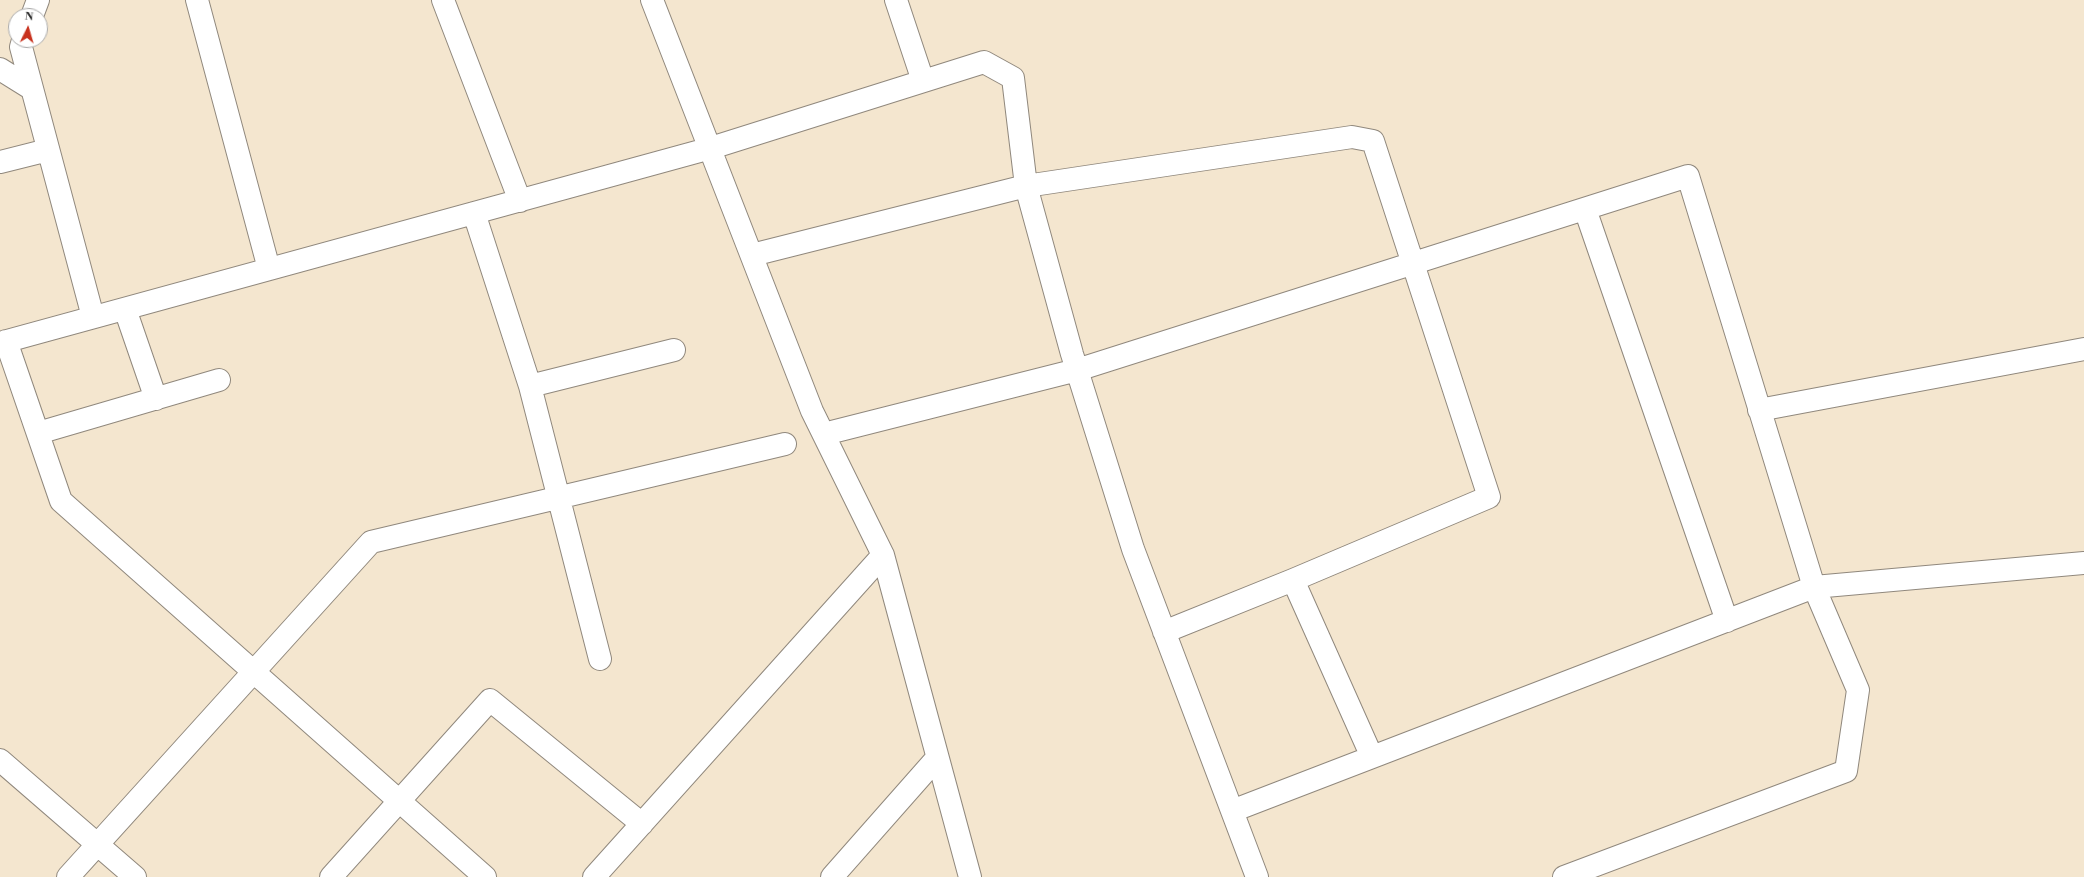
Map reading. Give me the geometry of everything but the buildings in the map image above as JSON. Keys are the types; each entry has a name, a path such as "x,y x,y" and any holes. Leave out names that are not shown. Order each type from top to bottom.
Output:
{"street":[{"path":"197,0 268,269"},
{"path":"443,0 520,201"},
{"path":"652,0 711,148 812,411 883,555 970,877"},
{"path":"896,0 923,81"},
{"path":"21,48 93,317"},
{"path":"485,877 61,501 38,433 3,342 711,148 984,62 1013,78 1026,186 1077,370 1133,549 1257,877"},
{"path":"0,69 32,89"},
{"path":"752,255 1026,186 1352,137 1373,141 1489,497 1293,580 1164,632"},
{"path":"0,162 48,150"},
{"path":"824,434 1077,370 1688,176 1814,587 1858,690 1846,771 1564,877"},
{"path":"1584,209 1727,620"},
{"path":"474,213 530,386 600,658"},
{"path":"125,309 156,399"},
{"path":"1759,410 2084,349"},
{"path":"530,386 674,350"},
{"path":"38,433 219,380"},
{"path":"68,877 371,542 785,444"},
{"path":"594,877 883,555"},
{"path":"1232,811 1814,587 2084,563"},
{"path":"1293,580 1372,756"},
{"path":"331,877 400,802 490,700 642,824"},
{"path":"832,877 937,758"},
{"path":"0,760 135,877"}]}
